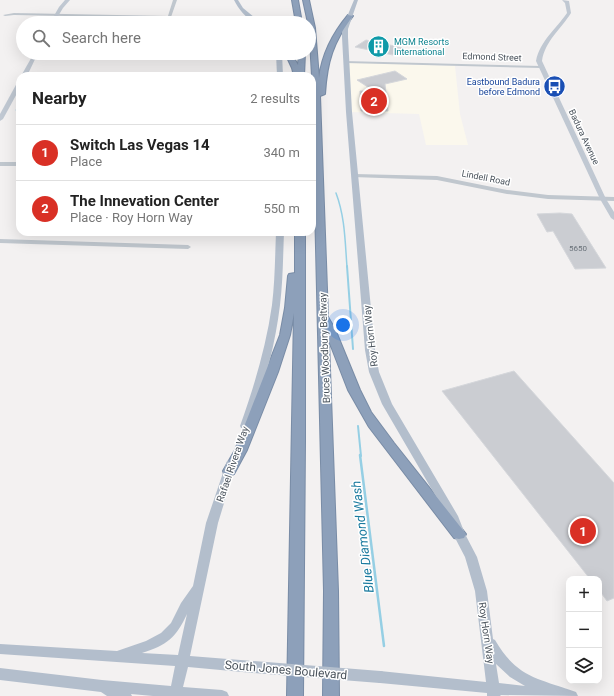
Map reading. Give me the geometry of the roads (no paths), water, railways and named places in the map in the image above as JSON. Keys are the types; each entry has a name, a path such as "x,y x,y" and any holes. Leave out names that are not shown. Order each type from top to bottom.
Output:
{"highway":[{"path":"295,0 298,16"},
{"name":"Bruce Woodbury Beltway","path":"306,0 309,16"},
{"path":"316,118 325,64 345,21 350,16"},
{"path":"292,60 297,72"},
{"path":"301,72 302,60"},
{"name":"Bruce Woodbury Beltway","path":"313,60 314,72"},
{"name":"Bruce Woodbury Beltway","path":"316,118 331,591 331,696"},
{"path":"229,471 241,450 285,335 290,308 295,247 299,236"},
{"path":"295,696 299,442 300,236"},
{"path":"323,315 337,345 352,387 370,419 447,521 459,534"}],"main road":[{"path":"60,0 58,3 61,7"},
{"path":"57,15 61,7 68,0"},
{"path":"236,0 241,9 250,16"},
{"name":"Roy Horn Way","path":"356,0 345,29 346,62 370,350 374,372 387,404 454,519 459,534 471,557 481,591 488,639 493,692"},
{"path":"541,67 540,54 544,45 569,13 567,1"},
{"path":"26,72 32,60"},
{"path":"279,60 280,72"},
{"name":"Badura Avenue","path":"541,67 602,199 614,218"},
{"path":"0,119 16,90"},
{"name":"Rafael Rivera Way","path":"176,694 212,523 257,391 271,336 278,288 280,236"},
{"path":"112,656 132,652 164,637 175,628 185,606 199,588"},
{"path":"488,639 497,656 514,673 525,680 551,687 568,696"},
{"name":"South Jones Boulevard","path":"0,649 183,661 380,678 493,692 568,696"},
{"path":"0,674 176,694 222,696"},
{"path":"102,686 115,694 125,696"}],"street":[{"path":"169,16 175,0"},
{"path":"5,15 113,16"},
{"name":"Edmond Street","path":"346,62 541,67"},
{"path":"0,164 16,164"},
{"name":"Lindell Road","path":"355,176 436,178 506,192 548,197 614,199"},
{"path":"0,241 188,247"}],"waterway":[{"path":"336,193 343,220 347,267"},
{"path":"347,266 353,349"},
{"name":"Blue Diamond Wash","path":"358,426 361,456"},
{"name":"Blue Diamond Wash","path":"360,455 384,646"}],"place":[{"name":"MGM Resorts International","path":"379,47"},
{"name":"Eastbound Badura before Edmond","path":"555,87"},
{"name":"The Innevation Center","path":"374,101"},
{"name":"Switch Las Vegas 14","path":"583,531"}]}
